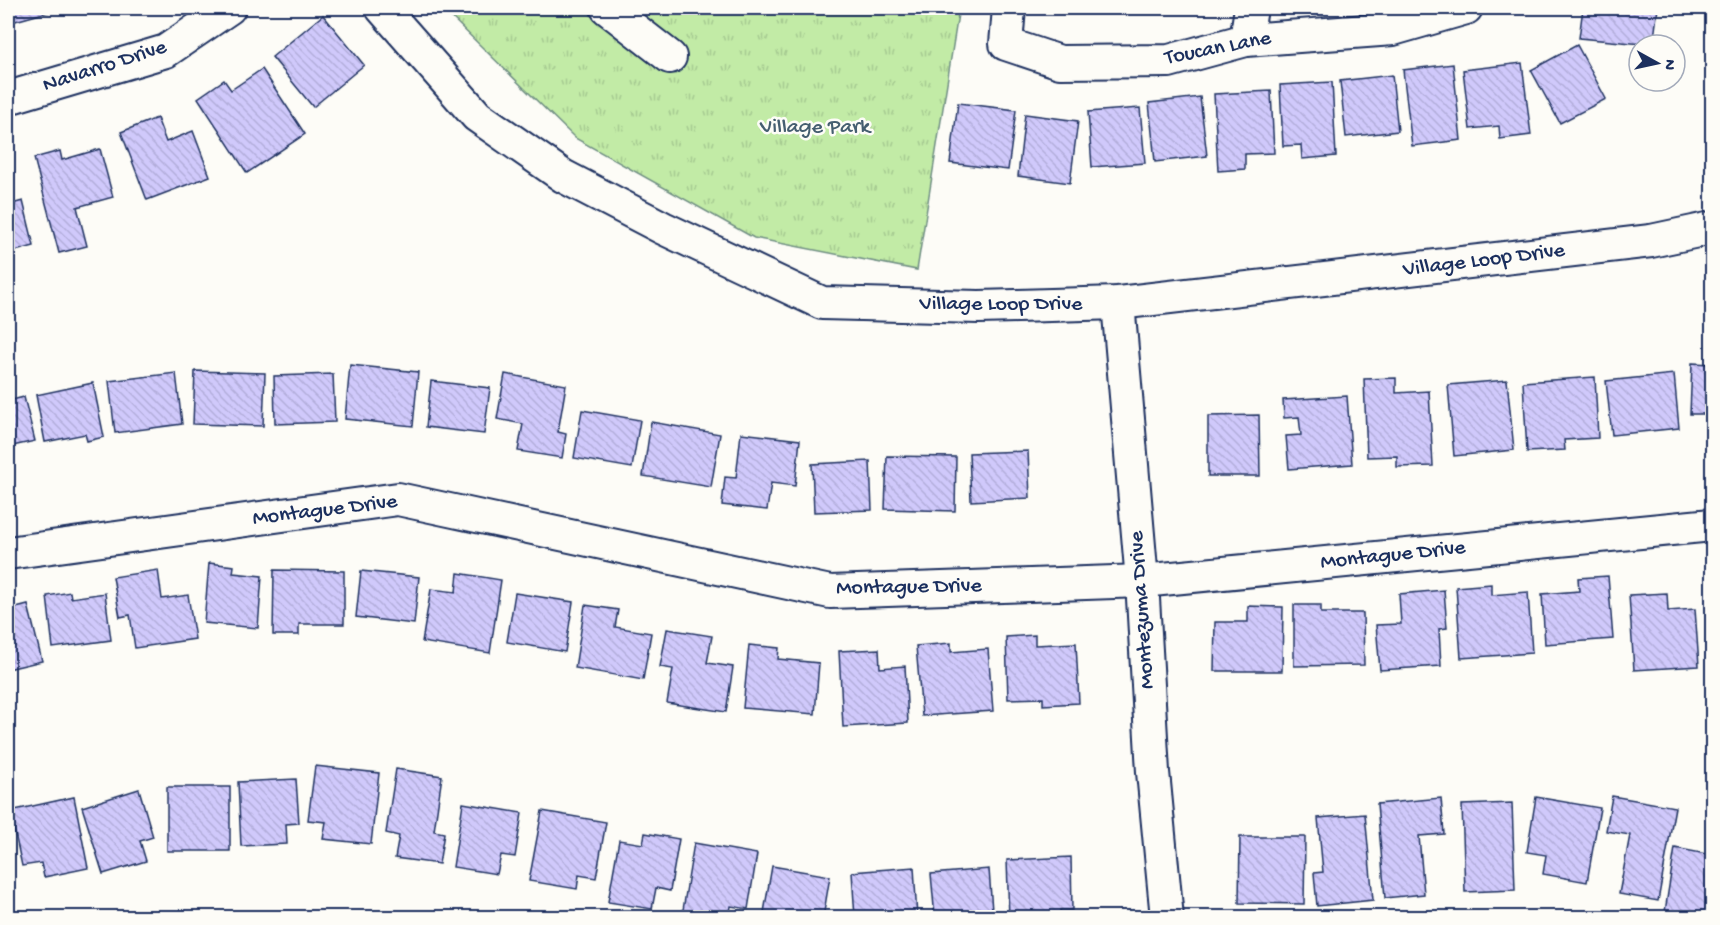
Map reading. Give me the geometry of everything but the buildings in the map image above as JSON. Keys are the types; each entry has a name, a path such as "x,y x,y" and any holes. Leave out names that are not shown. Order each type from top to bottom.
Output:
{"street":[{"name":"Navarro Drive","path":"8,98 166,51 229,8"},
{"name":"Village Loop Drive","path":"382,8 409,35 477,116 563,176 663,228 822,303 979,307 1118,303 1651,241 1713,228"},
{"path":"607,8 670,57"},
{"name":"Toucan Lane","path":"1009,8 1006,44 1060,62 1169,61 1246,40 1393,29 1466,8"},
{"path":"1246,40 1251,8"},
{"name":"Montezuma Drive","path":"1118,303 1142,581 1153,772 1167,918"},
{"name":"Montague Drive","path":"8,553 398,499 830,592 1142,581 1713,525"}],"green space":[{"name":"Village Park","path":"442,8 959,8 917,270 754,238 575,138"}]}
